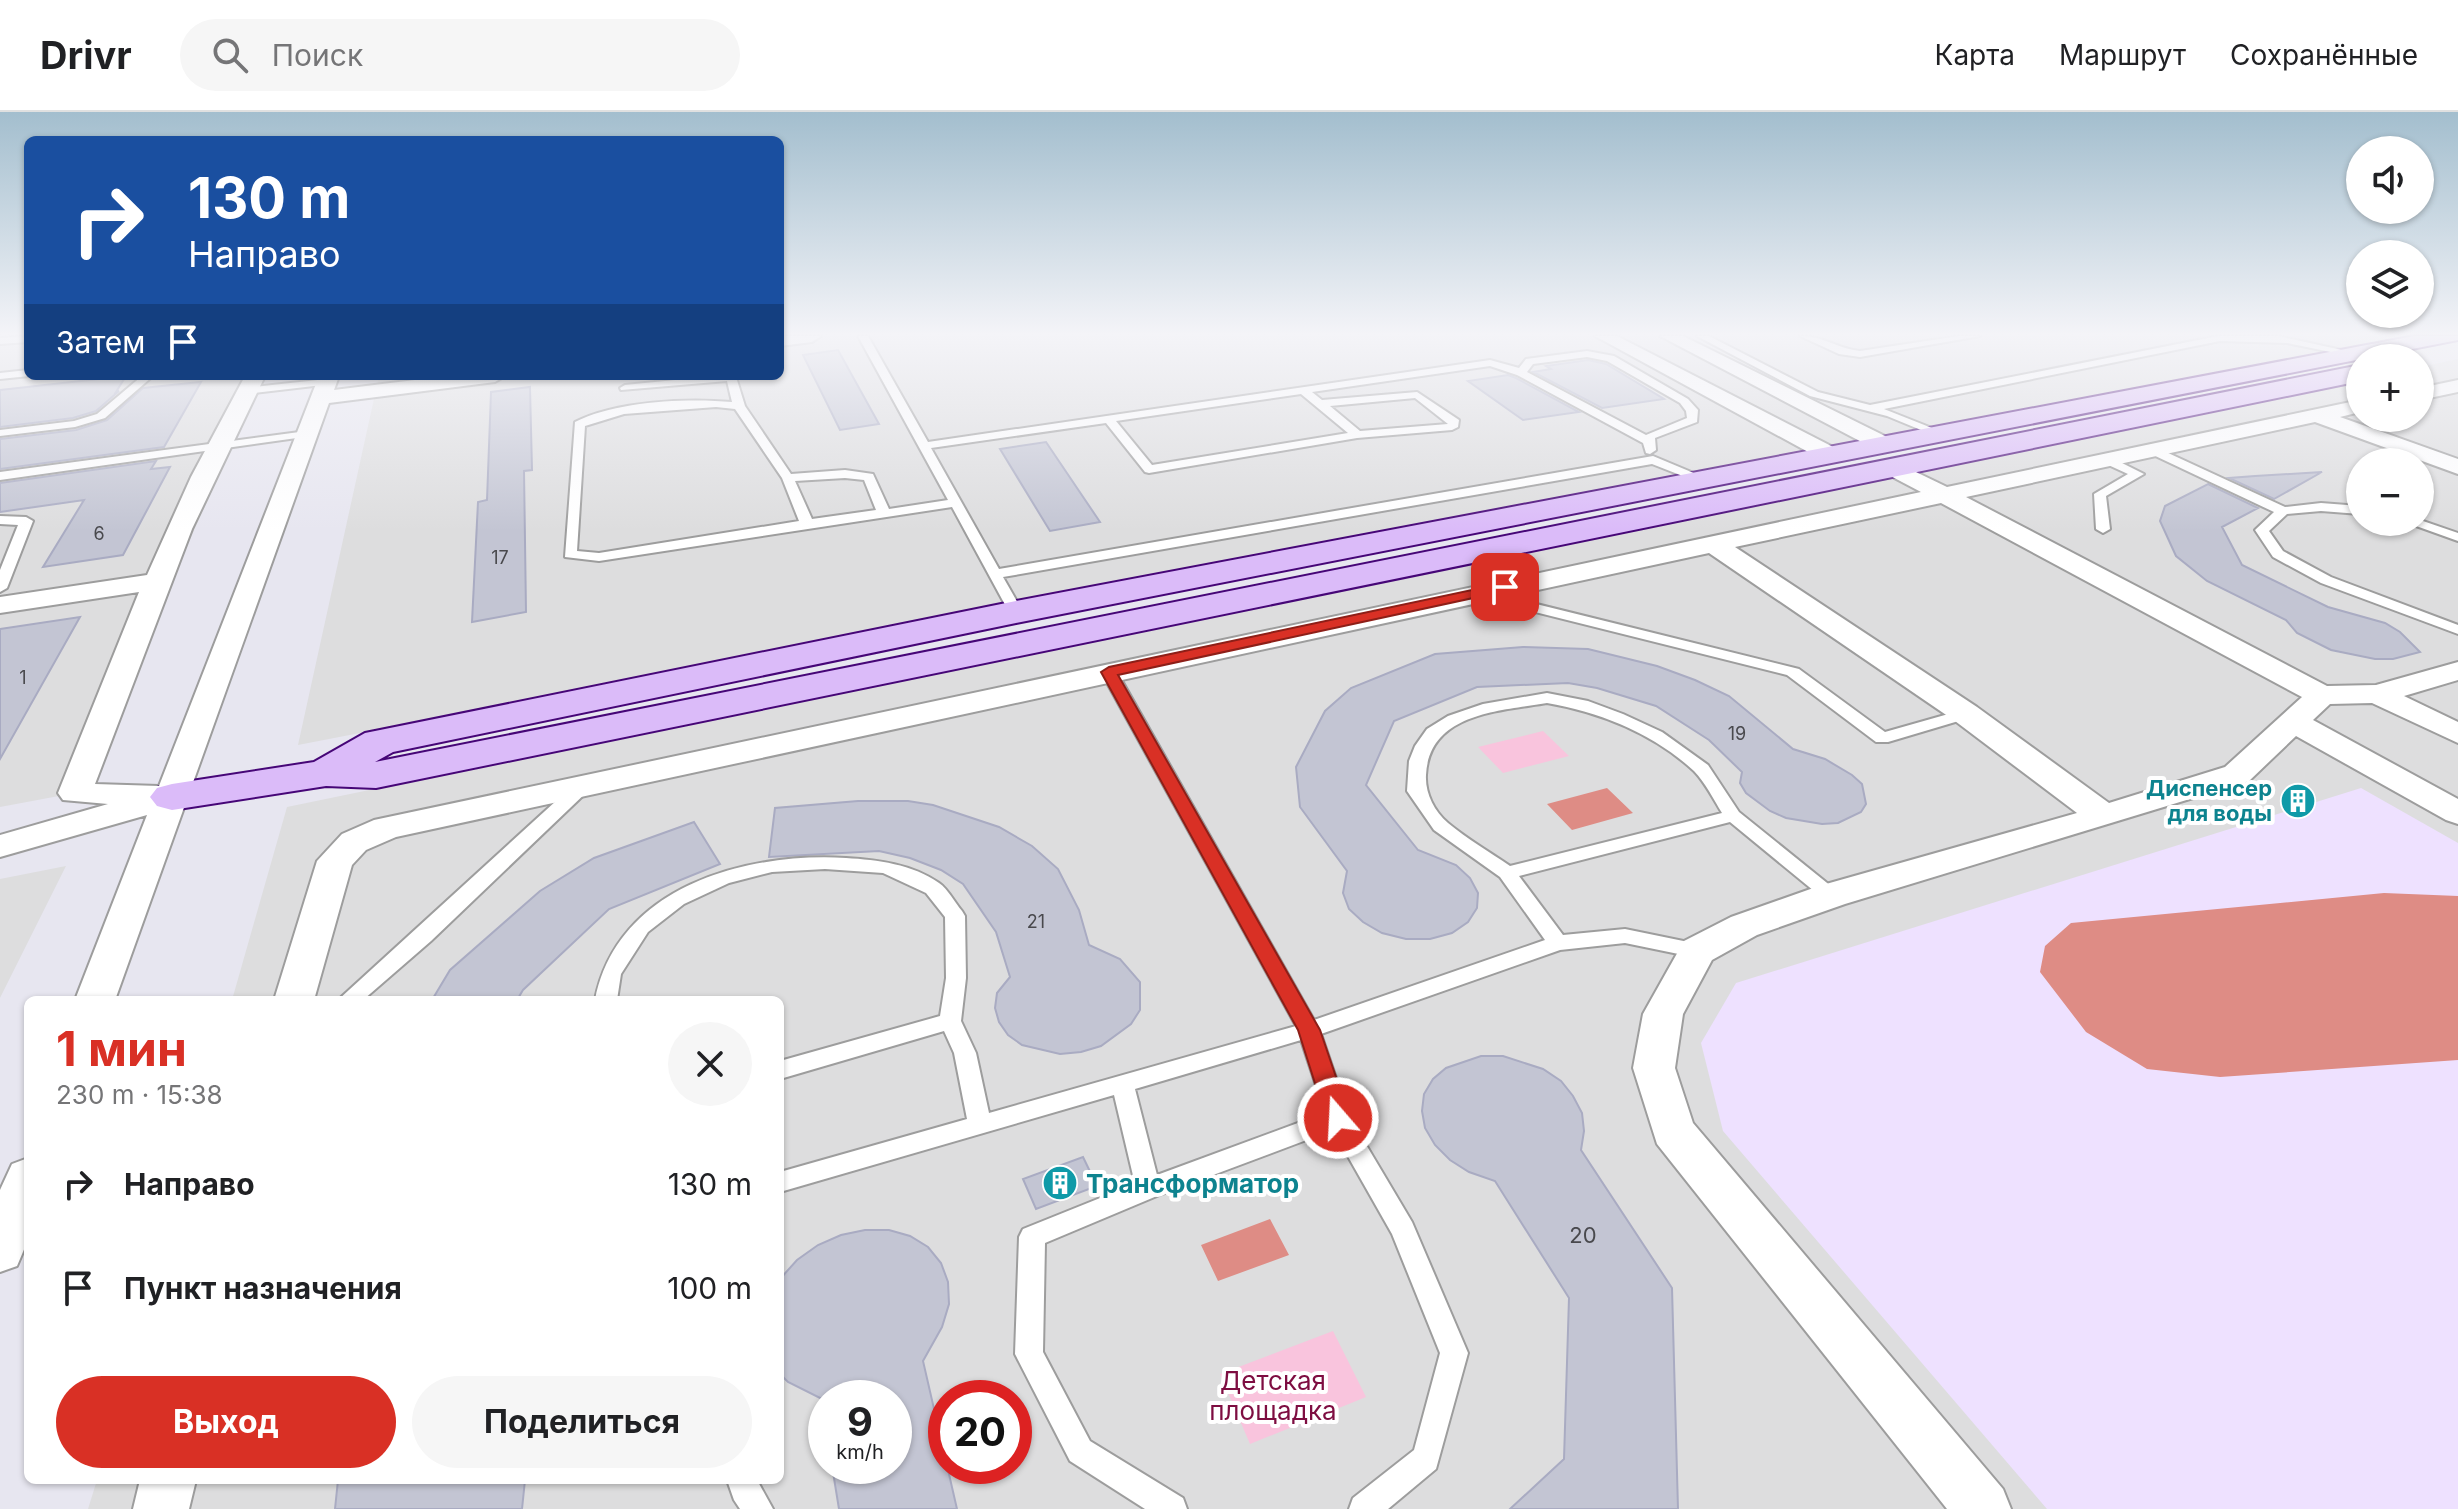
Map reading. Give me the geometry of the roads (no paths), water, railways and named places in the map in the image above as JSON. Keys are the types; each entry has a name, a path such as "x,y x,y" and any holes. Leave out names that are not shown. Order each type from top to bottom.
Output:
{"street":[{"path":"172,797 75,793 157,581 215,447 241,401"},
{"path":"97,996 319,401"},
{"path":"1728,401 1829,454"},
{"path":"1788,401 1887,455 1941,495 2308,709 2458,813"},
{"path":"326,773 380,742 1016,612 1829,454 1887,455 1938,434 2132,401"},
{"path":"0,846 172,797 326,773 376,775 1887,455 2162,401"},
{"path":"295,996 335,861 354,842 386,828 587,782 2346,409"},
{"path":"2318,416 2458,467"},
{"path":"1713,544 1966,714 2104,816"},
{"path":"0,605 157,581"},
{"path":"1983,1509 1673,1131 1654,1068 1663,1014 1698,951 1744,926 1832,895 2237,774 2308,709 2377,694 2458,671"},
{"path":"2377,694 2458,734"},
{"path":"0,1251 24,1188"},
{"path":"161,1509 167,1484"}],"lane":[{"path":"0,433 75,424 101,416 118,401"},
{"path":"625,401 626,411"},
{"path":"738,401 788,478 807,524"},
{"path":"899,401 1016,612"},
{"path":"924,446 1220,401"},
{"path":"1317,401 1357,435"},
{"path":"1320,404 1350,401"},
{"path":"1108,418 1149,469 1357,435 1452,427 1455,422 1426,401"},
{"path":"1574,401 1648,441"},
{"path":"1653,460 1648,441 1651,436 1693,420 1692,410 1684,401"},
{"path":"1839,401 1891,414 1938,434"},
{"path":"1867,409 1906,401"},
{"path":"739,406 716,404 626,411 591,418 579,424 570,554 599,557 955,503"},
{"path":"0,476 307,434"},
{"path":"2153,450 2283,511 2321,507 2346,509"},
{"path":"995,574 1653,460 1702,479"},
{"path":"2103,529 2100,494 2138,474 2108,460"},
{"path":"788,478 845,474 869,477 884,513"},
{"path":"2283,511 2262,530 2278,554 2326,580 2458,630"},
{"path":"0,520 26,521 7,550 0,588"},
{"path":"2434,529 2458,537"},
{"path":"1476,593 1793,672 1882,738 1966,714"},
{"path":"1109,672 1309,1030 1338,1118 1403,1230 1454,1353 1426,1459 1364,1509"},
{"path":"1558,943 1507,873 1440,826 1416,791 1418,761 1423,746 1433,733 1454,719 1483,709 1547,698 1582,704 1617,717 1656,736 1702,769 1733,816 1832,895"},
{"path":"354,996 424,936 587,782"},
{"path":"1507,873 1733,816"},
{"path":"607,996 611,973 641,927 677,899 723,878 772,866 825,863 886,867 933,888 955,916 956,978 950,1021 965,1053 980,1125"},
{"path":"784,1181 1309,1030 1558,943 1625,936 1698,951"},
{"path":"784,1069 950,1021"},
{"path":"1123,1085 1148,1189"},
{"path":"1172,1509 1080,1451 1029,1354 1032,1237 1148,1189 1338,1118"},
{"path":"743,1484 758,1509"}],"place":[{"name":"Диспенсер для воды","path":"2298,801"},
{"name":"Трансформатор","path":"1060,1183"}],"park label":[{"name":"Детская площадка","path":"1273,1395"}]}
